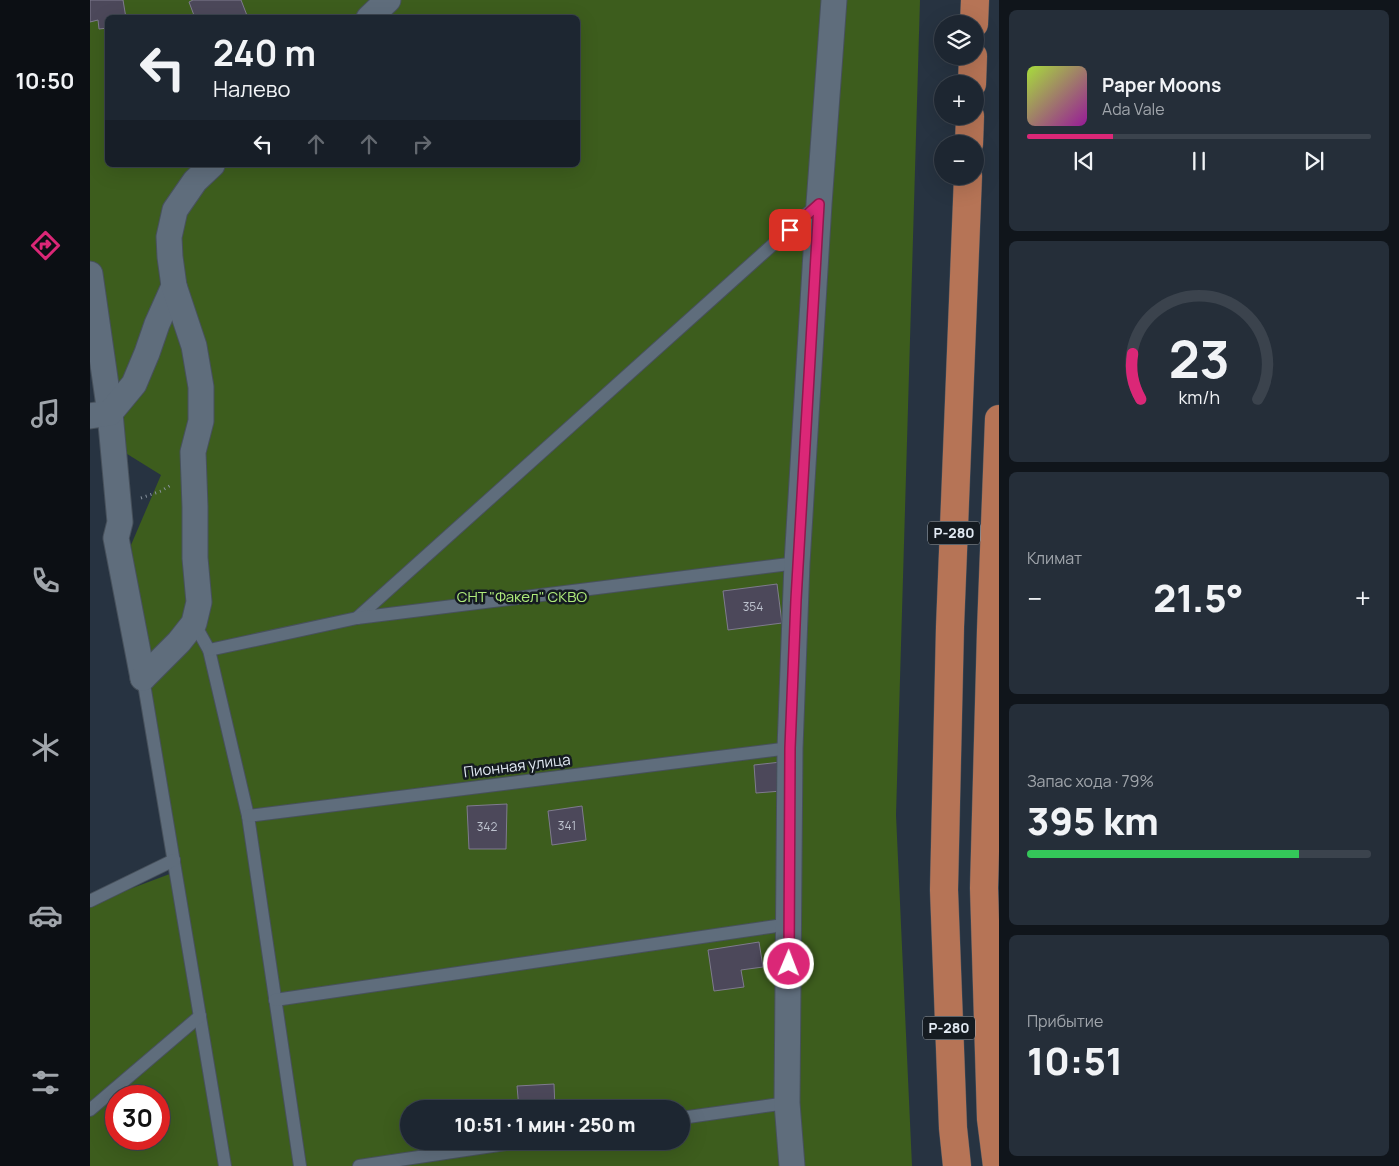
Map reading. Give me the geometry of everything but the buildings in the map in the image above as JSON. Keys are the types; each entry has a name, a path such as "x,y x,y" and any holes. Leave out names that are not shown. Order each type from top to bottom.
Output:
{"highway":[{"path":"974,15 975,0"},
{"name":"Р-280","path":"957,1166 953,1128 944,890 950,627 968,185"},
{"name":"Р-280","path":"997,1166 991,1119 984,888 999,419"}],"street":[{"path":"372,15 388,0"},
{"path":"792,1166 787,1103 790,748 798,563 819,204 834,0"},
{"path":"143,678 179,642 194,623 199,602 195,558 193,452 200,421 200,387 194,346 174,286 169,237 175,210 195,181 210,167"},
{"path":"90,274 100,415 119,506 120,522 116,538 143,678"},
{"path":"100,415 134,384 147,353 156,324 174,286"}],"lane":[{"path":"357,618 819,204"},
{"path":"209,650 357,618 798,563"},
{"path":"194,623 209,650 248,816 300,1166"},
{"path":"143,678 226,1166"},
{"name":"Пионная улица","path":"248,816 790,748"},
{"path":"90,900 174,860"},
{"path":"275,1000 790,924"},
{"path":"90,1110 200,1016"},
{"path":"690,1117 787,1103"},
{"path":"359,1166 466,1150"}],"path":[{"path":"119,506 162,491 194,470"}],"green space":[{"name":"СНТ \"Факел\" СКВО","path":"90,0 920,0 896,815 912,1166 90,1166 90,904 175,872 131,545 161,475 103,439 90,338"}],"route":[{"path":"789,964 790,748 796,600 819,204 790,230"}]}
